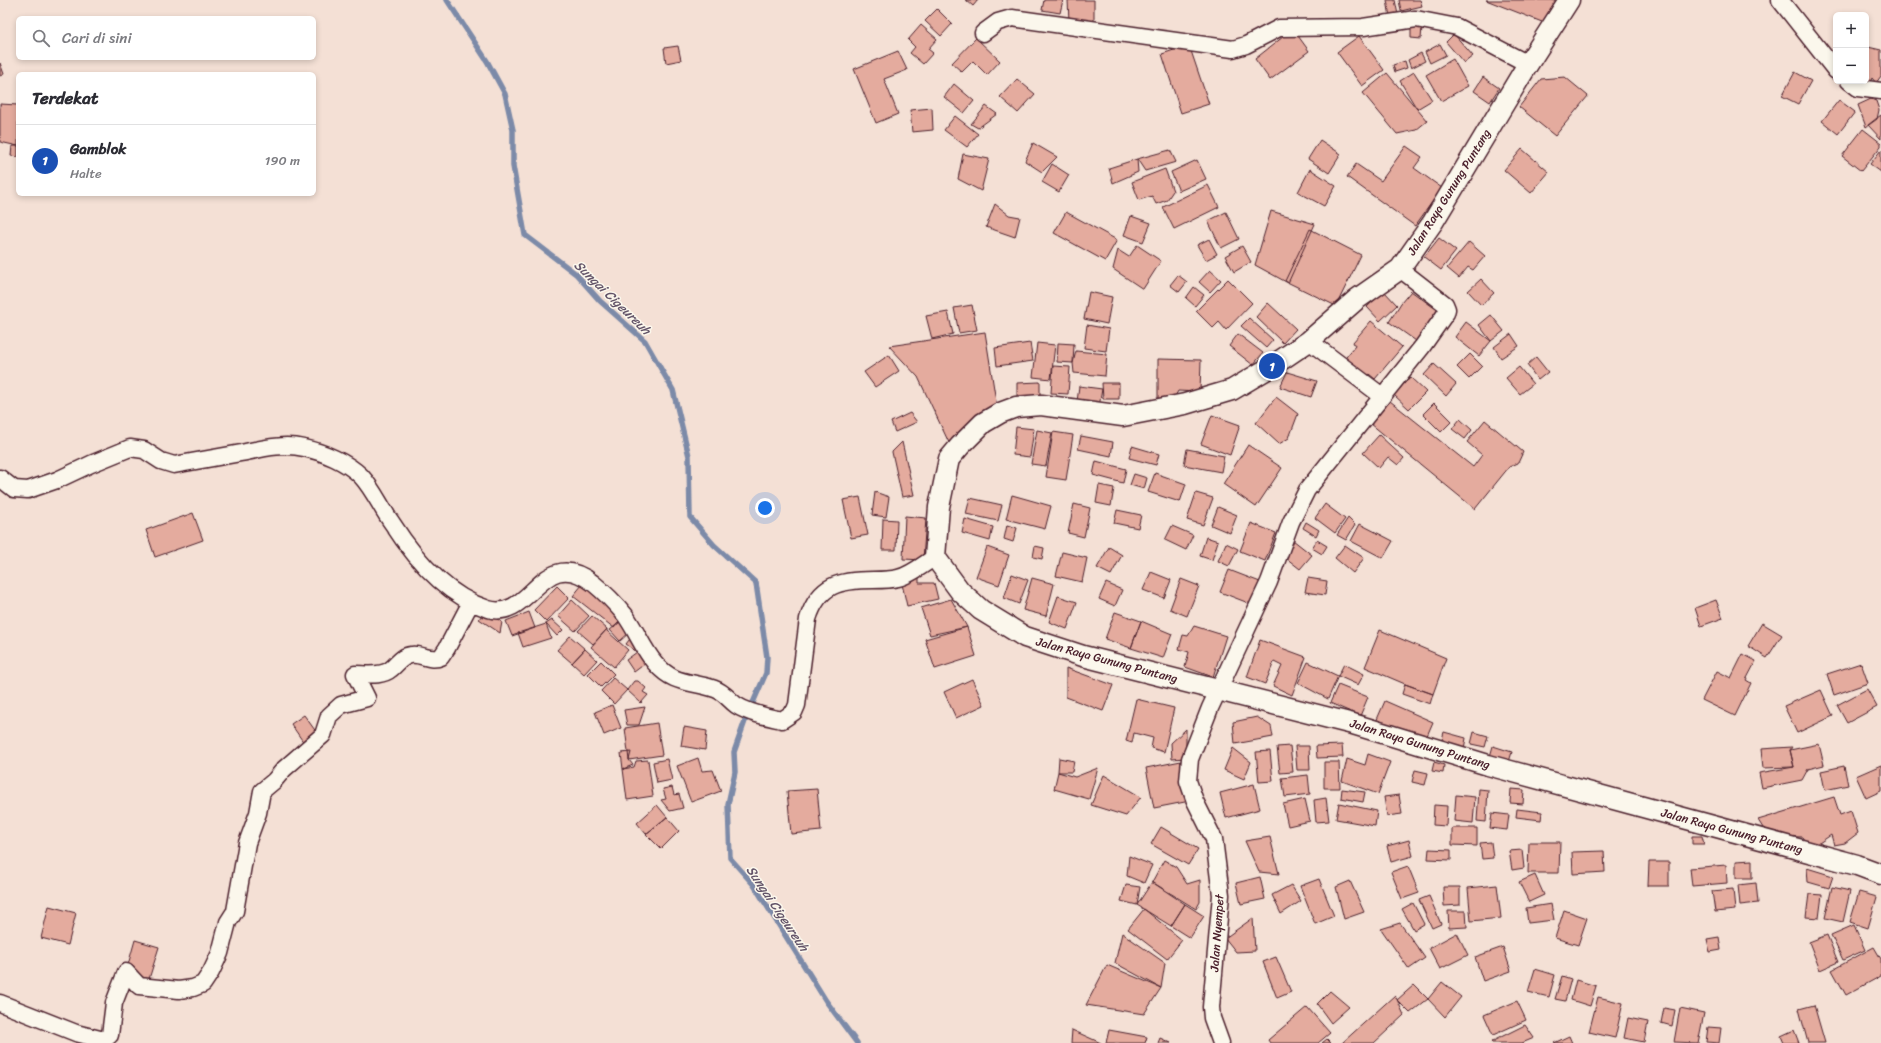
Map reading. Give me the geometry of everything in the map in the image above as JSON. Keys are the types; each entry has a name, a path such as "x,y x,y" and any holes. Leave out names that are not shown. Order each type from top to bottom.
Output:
{"street":[{"name":"Jalan Raya Gunung Puntang","path":"1569,0 1528,64 1434,222 1400,269 1357,299 1309,341 1272,366 1232,390 1185,404 1123,416 1041,405 1016,406 983,423 949,459 939,507 935,557 960,591 981,610 1025,637 1083,656 1219,689 1353,724 1488,765 1857,865 1881,874"},
{"path":"1780,0 1833,67"},
{"path":"984,32 998,22 1012,18 1233,49 1246,45 1279,28 1363,27 1416,19 1457,27 1528,64"},
{"path":"1853,84 1858,88 1881,91"},
{"name":"Jalan Nyempet","path":"1222,1043 1212,1018 1221,895 1214,839 1195,801 1188,781 1190,759 1219,689 1269,582 1291,522 1307,490 1422,347 1446,313 1447,309 1445,304 1400,269"},
{"path":"1309,341 1382,396"},
{"path":"0,478 14,489 28,490 57,480 90,464 130,448 144,450 161,461 174,465 274,447 303,448 342,463 359,474 369,486 402,539 427,567 453,592 471,602 491,610 505,610 520,602 548,576 557,572 568,572 581,576 593,583 625,615 653,661 661,670 680,682 719,691 736,705 745,709 782,720 794,712 797,705 808,619 812,606 818,597 827,589 846,581 891,580 900,578 935,557"},
{"path":"0,1003 76,1033 104,1040 110,1035 114,1003 126,972 139,986 179,990 193,988 203,984 220,953 228,922 235,911 247,843 258,813 262,791 274,782 284,769 323,735 329,716 341,705 367,698 355,674 384,673 390,670 400,659 411,655 431,659 441,657 471,602"}],"building":[{"path":"966,0 978,0 973,6"},
{"path":"1044,0 1063,0 1060,13 1042,10"},
{"path":"1068,0 1094,0 1094,21 1069,21"},
{"path":"1387,0 1395,0 1398,15 1390,17"},
{"path":"1399,0 1420,0 1422,6 1401,11"},
{"path":"1486,0 1552,0 1556,1 1547,24"},
{"path":"937,9 952,24 941,36 925,21"},
{"path":"921,25 937,39 928,49 933,53 923,64 910,53 915,47 908,40"},
{"path":"1411,26 1422,27 1421,39 1411,38"},
{"path":"1293,29 1309,51 1270,80 1255,59"},
{"path":"1454,34 1473,56 1464,63 1446,42"},
{"path":"1359,36 1384,70 1362,86 1337,52"},
{"path":"976,38 1000,61 987,75 973,61 962,72 952,63"},
{"path":"1440,44 1446,55 1430,63 1425,52"},
{"path":"1189,45 1209,104 1181,113 1162,54"},
{"path":"678,46 681,60 666,63 664,48"},
{"path":"1869,47 1881,50 1881,76 1876,83 1872,78 1869,84"},
{"path":"898,51 907,70 884,79 898,114 876,123 854,69"},
{"path":"1421,53 1425,61 1411,68 1408,60"},
{"path":"1453,59 1468,86 1441,101 1426,75"},
{"path":"1405,61 1407,68 1395,72 1393,65"},
{"path":"0,63 4,74 0,76"},
{"path":"1414,72 1432,100 1417,109 1400,81"},
{"path":"1795,72 1811,81 1798,104 1782,96"},
{"path":"1387,73 1427,121 1416,130 1397,134 1363,93"},
{"path":"1483,77 1499,88 1490,102 1474,91"},
{"path":"1565,77 1588,96 1555,136 1519,107 1541,79"},
{"path":"1017,79 1035,94 1018,113 1000,97"},
{"path":"954,84 974,101 964,113 944,97"},
{"path":"1871,99 1876,101 1879,110 1877,119 1866,127 1858,105"},
{"path":"1839,100 1855,112 1838,134 1822,121"},
{"path":"0,104 16,105 16,146 0,142"},
{"path":"986,106 997,114 978,128 971,124"},
{"path":"932,108 933,130 912,132 910,110"},
{"path":"1881,115 1881,139 1868,125"},
{"path":"955,116 978,134 967,147 944,130"},
{"path":"1863,129 1881,143 1881,146 1861,171 1842,156"},
{"path":"1320,140 1341,154 1329,173 1308,159"},
{"path":"1033,143 1057,157 1042,172 1025,161"},
{"path":"12,146 16,146 16,157 11,156"},
{"path":"1406,146 1422,157 1414,168 1442,188 1415,226 1347,177 1356,164 1381,181"},
{"path":"1522,149 1549,172 1531,193 1504,170"},
{"path":"1170,150 1176,162 1145,171 1137,159"},
{"path":"1881,150 1881,172 1870,164"},
{"path":"963,154 989,159 981,191 958,179"},
{"path":"1137,159 1138,172 1113,183 1109,168"},
{"path":"1197,160 1206,179 1179,191 1171,172"},
{"path":"1052,164 1069,175 1059,192 1042,182"},
{"path":"1165,169 1173,191 1167,200 1156,204 1152,196 1139,200 1132,182"},
{"path":"1310,169 1336,186 1324,206 1298,192"},
{"path":"1208,185 1219,207 1174,229 1163,207"},
{"path":"995,204 1009,215 1020,217 1015,237 986,227"},
{"path":"1271,211 1315,224 1288,283 1255,265"},
{"path":"1066,212 1117,240 1105,261 1054,233"},
{"path":"1226,212 1239,239 1221,248 1208,221"},
{"path":"1131,216 1151,223 1143,242 1124,235"},
{"path":"1310,229 1361,255 1336,306 1285,281"},
{"path":"1439,238 1456,251 1441,270 1424,257"},
{"path":"1209,239 1217,254 1206,260 1197,245"},
{"path":"1469,242 1485,256 1473,270 1468,267 1459,278 1447,268"},
{"path":"1137,245 1161,261 1143,289 1113,269 1118,250 1129,257"},
{"path":"1242,246 1251,262 1234,272 1225,256"},
{"path":"1210,270 1221,280 1210,292 1199,282"},
{"path":"1178,275 1187,282 1179,292 1170,285"},
{"path":"1228,279 1252,303 1226,330 1219,322 1213,328 1196,311"},
{"path":"1481,279 1494,293 1481,305 1468,291"},
{"path":"1194,287 1204,295 1195,306 1186,298"},
{"path":"1384,291 1397,305 1380,321 1367,307"},
{"path":"1411,291 1440,312 1419,343 1389,322 1401,303"},
{"path":"1089,292 1112,297 1107,324 1084,319"},
{"path":"1268,303 1296,329 1283,343 1256,317"},
{"path":"972,305 977,330 959,333 954,308"},
{"path":"948,312 953,334 932,339 926,316"},
{"path":"1491,315 1504,331 1491,341 1479,325"},
{"path":"1249,318 1273,340 1266,348 1241,326"},
{"path":"1371,321 1402,347 1375,379 1369,374 1363,381 1342,362 1355,346 1353,342"},
{"path":"1466,322 1491,341 1479,356 1455,337"},
{"path":"1087,325 1109,329 1106,351 1084,348"},
{"path":"985,332 997,408 951,447 918,377 889,346"},
{"path":"1238,334 1263,353 1253,365 1229,346"},
{"path":"1511,334 1519,346 1501,358 1494,347"},
{"path":"1030,343 1033,361 997,366 995,348"},
{"path":"1037,343 1055,345 1051,379 1033,377"},
{"path":"1058,343 1074,344 1073,363 1057,362"},
{"path":"1076,351 1107,354 1105,376 1074,373 1073,363"},
{"path":"1470,354 1482,366 1469,379 1457,367"},
{"path":"889,355 899,371 875,387 864,372"},
{"path":"1536,357 1548,372 1538,380 1527,365"},
{"path":"1158,359 1201,360 1200,392 1178,391 1173,400 1158,399"},
{"path":"1434,364 1456,384 1446,396 1424,375"},
{"path":"1053,366 1070,367 1068,394 1051,393"},
{"path":"1519,367 1533,384 1520,394 1506,378"},
{"path":"1287,372 1317,381 1311,397 1280,387"},
{"path":"1410,377 1426,392 1409,409 1394,395"},
{"path":"1040,382 1040,400 1017,400 1017,383"},
{"path":"1102,383 1119,383 1119,399 1103,399"},
{"path":"1079,386 1102,389 1098,413 1076,410"},
{"path":"1276,397 1298,414 1289,438 1279,444 1256,423"},
{"path":"1390,401 1473,467 1482,455 1467,442 1485,420 1523,452 1518,463 1509,467 1475,509 1371,424"},
{"path":"1434,403 1452,421 1441,432 1423,414"},
{"path":"910,413 917,422 895,432 891,422"},
{"path":"1212,415 1240,425 1230,455 1201,444"},
{"path":"1460,419 1472,430 1465,439 1452,429"},
{"path":"1016,427 1034,429 1030,457 1013,455"},
{"path":"1037,430 1052,433 1046,466 1031,464"},
{"path":"1053,432 1073,435 1066,480 1046,477"},
{"path":"1379,435 1404,458 1398,465 1388,457 1379,468 1363,453"},
{"path":"1081,436 1113,442 1111,456 1078,449"},
{"path":"902,442 914,495 902,497 892,452"},
{"path":"1248,445 1282,468 1256,507 1223,484"},
{"path":"1132,446 1159,454 1156,465 1129,458"},
{"path":"1187,449 1224,456 1221,472 1184,465"},
{"path":"1096,461 1126,469 1123,483 1093,475"},
{"path":"1155,473 1186,484 1180,502 1148,492"},
{"path":"1134,474 1147,478 1144,489 1130,485"},
{"path":"1099,485 1114,488 1111,506 1096,503"},
{"path":"875,492 889,497 886,517 872,515"},
{"path":"1196,493 1213,498 1203,525 1187,520"},
{"path":"1012,495 1051,506 1045,529 1006,519"},
{"path":"860,497 868,535 851,538 843,500"},
{"path":"970,498 1002,505 998,521 966,514"},
{"path":"1074,504 1090,508 1084,537 1068,533"},
{"path":"1325,504 1345,519 1335,533 1315,518"},
{"path":"1218,507 1237,515 1230,533 1211,525"},
{"path":"1117,510 1141,515 1138,528 1114,523"},
{"path":"193,513 203,540 155,557 146,530"},
{"path":"905,516 926,518 923,560 903,559"},
{"path":"1348,518 1355,525 1346,540 1337,535"},
{"path":"883,519 897,520 896,550 882,550"},
{"path":"965,519 993,527 990,541 962,533"},
{"path":"1306,522 1319,530 1316,536 1303,528"},
{"path":"1251,523 1276,533 1265,561 1240,551"},
{"path":"1360,524 1393,541 1383,558 1351,541"},
{"path":"1007,525 1017,528 1013,542 1004,539"},
{"path":"1172,526 1193,535 1186,550 1165,540"},
{"path":"1206,537 1218,541 1212,560 1200,556"},
{"path":"1293,540 1312,555 1300,569 1281,554"},
{"path":"1317,540 1327,546 1322,554 1312,548"},
{"path":"1226,543 1238,549 1229,566 1218,561"},
{"path":"1345,545 1364,558 1353,573 1335,558"},
{"path":"1035,546 1044,548 1042,559 1033,557"},
{"path":"987,547 1009,555 999,585 976,577"},
{"path":"1109,547 1122,555 1111,575 1097,568"},
{"path":"1062,552 1087,558 1082,582 1056,576"},
{"path":"1229,570 1260,582 1251,604 1220,592"},
{"path":"1151,572 1171,580 1164,598 1143,590"},
{"path":"919,574 919,583 934,583 938,599 907,606 902,584"},
{"path":"1012,574 1028,580 1019,604 1004,598"},
{"path":"1032,578 1054,584 1046,616 1023,610"},
{"path":"1308,578 1327,581 1325,595 1305,592"},
{"path":"1181,579 1199,586 1187,616 1170,609"},
{"path":"1106,583 1122,590 1115,606 1099,599"},
{"path":"582,585 623,617 614,628 573,596"},
{"path":"557,586 569,598 546,622 534,610"},
{"path":"1058,596 1077,602 1067,629 1049,622"},
{"path":"951,599 967,627 930,635 921,608"},
{"path":"572,600 589,616 575,631 558,616"},
{"path":"1716,600 1723,618 1701,626 1695,608"},
{"path":"485,611 502,622 500,633 479,619"},
{"path":"529,612 535,628 512,636 506,621"},
{"path":"1115,612 1141,621 1131,648 1105,639"},
{"path":"592,616 607,629 593,644 578,631"},
{"path":"552,620 563,630 557,636 546,624"},
{"path":"1141,621 1172,634 1163,658 1131,648"},
{"path":"620,622 630,632 620,641 610,630"},
{"path":"1762,623 1782,635 1767,658 1748,646"},
{"path":"546,624 551,638 523,647 518,633"},
{"path":"1194,626 1226,636 1213,677 1185,667 1189,652 1179,649 1183,635 1188,636"},
{"path":"967,627 976,656 935,669 925,639"},
{"path":"607,629 607,631 628,650 614,667 591,647"},
{"path":"1380,630 1446,658 1433,694 1365,667"},
{"path":"633,635 641,655 626,644"},
{"path":"570,636 585,649 572,663 557,650"},
{"path":"1260,640 1306,657 1292,695 1273,686 1282,666 1274,662 1265,684 1247,677"},
{"path":"585,649 597,660 584,674 572,663"},
{"path":"637,652 646,663 634,672 626,660"},
{"path":"1743,654 1756,661 1746,680 1751,683 1735,716 1702,700 1717,671 1731,678"},
{"path":"601,661 614,674 601,687 588,674"},
{"path":"1308,662 1338,676 1328,699 1298,683"},
{"path":"1861,663 1868,683 1834,695 1827,674"},
{"path":"1344,664 1364,674 1358,685 1338,676"},
{"path":"1066,668 1113,685 1103,711 1066,697"},
{"path":"613,678 627,690 614,704 601,691"},
{"path":"972,679 984,705 956,718 944,692"},
{"path":"634,681 638,681 646,688 643,692 648,695 641,703 627,690"},
{"path":"1405,684 1433,694 1430,704 1402,694"},
{"path":"1338,685 1368,697 1360,716 1330,703"},
{"path":"1867,689 1877,707 1847,723 1837,705"},
{"path":"1821,690 1833,716 1797,733 1784,706"},
{"path":"1136,699 1174,708 1164,752 1151,748 1153,738 1134,733 1132,743 1126,741"},
{"path":"1385,701 1433,722 1423,745 1375,724"},
{"path":"612,705 621,728 604,735 595,712"},
{"path":"645,707 639,725 627,725 624,710"},
{"path":"304,715 317,733 304,743 291,724"},
{"path":"1257,717 1271,726 1273,737 1235,744 1233,722"},
{"path":"657,723 662,755 629,760 625,728"},
{"path":"684,727 707,731 705,750 681,746"},
{"path":"1186,729 1186,758 1172,759 1171,743"},
{"path":"1444,732 1466,738 1464,749 1441,743"},
{"path":"1474,732 1488,736 1485,747 1471,744"},
{"path":"1819,744 1824,765 1808,769 1802,780 1762,788 1759,773 1794,767 1790,750"},
{"path":"1342,745 1343,757 1317,758 1316,746"},
{"path":"1290,746 1293,772 1280,773 1277,747"},
{"path":"1295,746 1309,746 1310,770 1297,770"},
{"path":"1493,746 1512,752 1508,765 1489,760"},
{"path":"1792,747 1790,750 1794,767 1763,768 1761,749"},
{"path":"1233,748 1251,762 1244,779 1224,770"},
{"path":"1270,751 1273,781 1259,782 1256,752"},
{"path":"631,752 629,760 633,765 623,769 621,753"},
{"path":"1368,754 1390,762 1378,794 1342,781 1347,759 1365,765"},
{"path":"698,758 702,771 713,770 721,791 691,802 677,766"},
{"path":"1059,758 1074,761 1072,772 1058,772"},
{"path":"667,759 672,780 657,783 653,762"},
{"path":"648,760 653,796 627,800 623,769 634,767 636,761"},
{"path":"1181,761 1190,801 1154,808 1146,768"},
{"path":"1324,762 1339,762 1340,788 1324,788"},
{"path":"1434,762 1444,765 1443,773 1432,771"},
{"path":"1881,765 1881,791 1866,798 1856,776"},
{"path":"1844,766 1848,785 1825,790 1821,771"},
{"path":"1098,768 1089,799 1054,789 1058,772 1075,777"},
{"path":"1415,770 1428,773 1425,785 1412,782"},
{"path":"1104,775 1141,797 1126,816 1091,805"},
{"path":"1308,775 1310,794 1285,797 1282,778"},
{"path":"1254,784 1260,809 1226,818 1220,793"},
{"path":"672,787 674,795 679,794 683,808 670,811 661,800 666,799 663,789"},
{"path":"817,789 821,831 791,834 787,791"},
{"path":"1342,789 1365,792 1363,802 1341,798"},
{"path":"1479,789 1488,790 1486,822 1477,821"},
{"path":"1511,789 1524,790 1523,804 1510,803"},
{"path":"1399,795 1402,814 1387,816 1384,797"},
{"path":"1456,795 1475,797 1473,823 1454,821"},
{"path":"1834,797 1840,815 1851,811 1858,833 1845,843 1834,845 1831,835 1810,849 1802,837 1768,836 1758,820"},
{"path":"1326,798 1329,821 1316,822 1314,800"},
{"path":"1305,799 1310,821 1288,826 1283,804"},
{"path":"1339,803 1377,811 1375,826 1336,819"},
{"path":"657,805 667,817 646,834 637,823"},
{"path":"1434,805 1447,806 1446,826 1433,825"},
{"path":"1517,809 1542,812 1541,820 1516,817"},
{"path":"1492,813 1509,815 1507,830 1490,828"},
{"path":"667,817 679,831 661,849 646,834"},
{"path":"1161,827 1198,849 1188,865 1151,844"},
{"path":"1452,828 1477,828 1477,846 1452,845"},
{"path":"1692,836 1702,836 1704,844 1692,844"},
{"path":"1270,837 1279,874 1259,872 1245,841"},
{"path":"1409,840 1413,856 1391,862 1387,846"},
{"path":"1491,842 1493,858 1482,859 1480,843"},
{"path":"1529,842 1560,842 1559,873 1528,873"},
{"path":"1429,849 1451,850 1451,860 1428,859"},
{"path":"1522,850 1524,868 1512,870 1509,851"},
{"path":"1604,851 1605,872 1573,874 1572,852"},
{"path":"1129,856 1152,865 1144,883 1127,876"},
{"path":"1164,860 1176,867 1187,884 1200,880 1200,902 1196,909 1152,882"},
{"path":"1752,860 1752,878 1736,878 1736,861"},
{"path":"1649,862 1669,862 1669,886 1648,886"},
{"path":"1726,865 1727,883 1692,886 1690,868"},
{"path":"1408,866 1419,893 1402,899 1391,872"},
{"path":"1807,868 1833,876 1829,888 1808,882"},
{"path":"1535,875 1544,895 1529,902 1519,882"},
{"path":"1260,877 1265,899 1241,904 1236,883"},
{"path":"1319,879 1334,916 1315,924 1300,886"},
{"path":"1350,881 1364,912 1344,919 1336,887"},
{"path":"1152,882 1185,904 1171,926 1137,905"},
{"path":"1756,883 1758,903 1740,905 1738,885"},
{"path":"1126,885 1140,887 1137,905 1121,901"},
{"path":"1291,885 1301,901 1281,914 1272,895"},
{"path":"1497,885 1501,918 1471,921 1468,888"},
{"path":"1443,887 1460,887 1460,905 1444,906"},
{"path":"1832,887 1850,891 1843,922 1825,918"},
{"path":"1733,889 1735,910 1715,912 1712,891"},
{"path":"1859,892 1877,897 1868,928 1850,922"},
{"path":"1809,894 1822,895 1819,918 1806,917"},
{"path":"1429,896 1441,924 1432,928 1419,900"},
{"path":"1413,903 1424,924 1414,930 1402,909"},
{"path":"1185,904 1204,916 1190,938 1171,926"},
{"path":"1551,904 1554,920 1528,923 1526,908"},
{"path":"49,906 76,913 68,945 41,938"},
{"path":"1144,909 1182,940 1167,959 1128,929"},
{"path":"1564,910 1587,918 1578,945 1555,938"},
{"path":"1448,911 1466,911 1467,927 1449,928"},
{"path":"1253,918 1255,951 1236,952 1225,938"},
{"path":"1400,923 1425,958 1409,969 1381,929"},
{"path":"1854,925 1865,950 1843,960 1831,935"},
{"path":"1122,933 1165,963 1161,988 1115,963"},
{"path":"1457,933 1468,955 1440,969 1429,948"},
{"path":"1827,935 1838,962 1820,970 1809,942"},
{"path":"1719,937 1721,950 1710,952 1707,939"},
{"path":"135,940 159,947 149,979 126,972"},
{"path":"1503,947 1511,971 1483,981 1475,957"},
{"path":"1874,947 1881,959 1881,976 1846,995 1832,970"},
{"path":"1276,957 1291,992 1277,998 1263,962"},
{"path":"1107,965 1161,988 1144,1014 1086,1005"},
{"path":"1535,969 1555,975 1549,997 1528,992"},
{"path":"1562,976 1571,979 1565,1001 1555,999"},
{"path":"1576,980 1596,986 1590,1006 1571,1000"},
{"path":"1442,982 1461,997 1445,1017 1428,999"},
{"path":"1414,985 1428,999 1410,1013 1397,1000"},
{"path":"1330,991 1349,1007 1331,1023 1317,1004"},
{"path":"1395,995 1404,1015 1374,1043 1342,1043"},
{"path":"1598,997 1623,1003 1615,1038 1589,1032"},
{"path":"1517,1001 1526,1020 1493,1035 1484,1015"},
{"path":"1814,1005 1825,1043 1808,1043 1799,1009"},
{"path":"1307,1007 1330,1033 1318,1043 1270,1043 1268,1040"},
{"path":"1664,1008 1675,1010 1672,1026 1661,1023"},
{"path":"1680,1008 1704,1013 1698,1043 1674,1042"},
{"path":"1628,1018 1648,1022 1644,1042 1624,1038"},
{"path":"1525,1025 1534,1038 1522,1043 1491,1042"},
{"path":"1708,1027 1721,1028 1719,1043 1706,1042"},
{"path":"1072,1030 1101,1043 1071,1043"},
{"path":"1109,1030 1147,1037 1145,1043 1106,1043"},
{"path":"1794,1030 1799,1043 1784,1043 1781,1036"},
{"path":"1569,1036 1572,1043 1554,1043"},
{"path":"1160,1038 1171,1043 1158,1043"},
{"path":"1327,1039 1331,1043 1322,1043"}],"waterway":[{"name":"Sungai Cigeureuh","path":"447,0 487,61 505,94 513,130 513,166 525,235 576,274 600,301 645,341 673,390 689,456 690,517 714,545 756,583 767,657 766,673 745,721 734,752 735,772 728,804 730,858 754,885 826,1001 857,1043"}],"place":[{"name":"Gamblok","path":"1272,366"}]}
